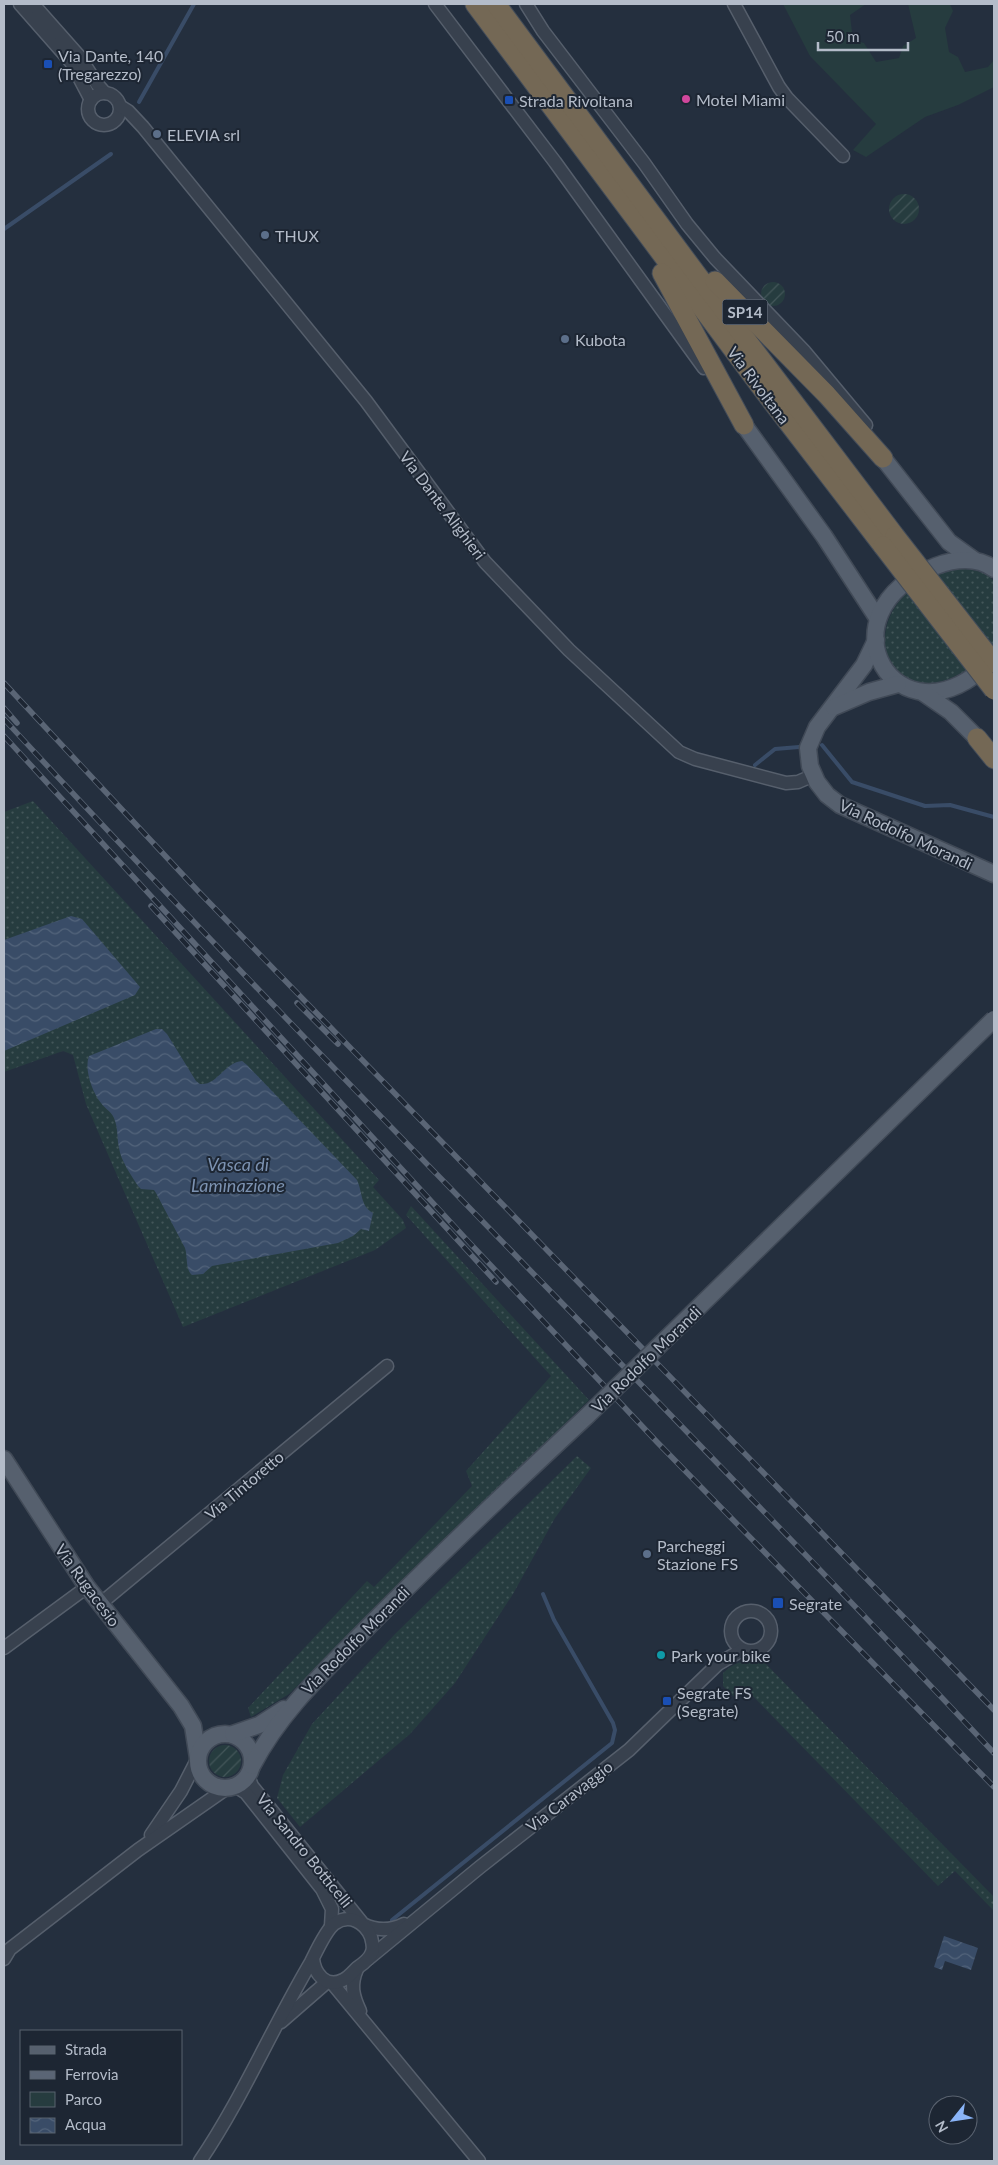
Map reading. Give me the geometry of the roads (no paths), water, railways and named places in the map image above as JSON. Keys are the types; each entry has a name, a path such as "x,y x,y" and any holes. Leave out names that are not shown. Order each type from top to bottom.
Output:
{"highway":[{"name":"SP14","path":"461,4 471,16 511,52"},
{"name":"Via Rivoltana","path":"475,4 758,384 994,663"},
{"name":"Via Rivoltana","path":"496,4 889,541 994,690"},
{"name":"SP14","path":"507,4 520,23 545,70"},
{"name":"SP14","path":"543,95 592,173 645,245 665,278 744,425"},
{"name":"SP14","path":"613,162 664,216 711,278 827,395 883,458"},
{"path":"977,738 994,759"}],"main road":[{"path":"744,425 824,536 878,619"},
{"path":"883,458 949,542 988,565"},
{"path":"977,738 936,700 898,684 889,676 880,663 876,640 878,619 890,596 916,575 948,562 988,565"},
{"name":"Via Rodolfo Morandi","path":"876,640 864,665 817,727 808,748 810,766 814,775 827,795 840,805 994,874"},
{"path":"920,692 936,692 958,685 977,674 994,658"},
{"name":"Via Rodolfo Morandi","path":"832,708 869,692 898,684"},
{"name":"Via Rodolfo Morandi","path":"241,1779 266,1740 298,1698 496,1500 587,1416 994,1019"},
{"name":"Via Rugacesio","path":"4,1459 86,1587 181,1706 193,1726 198,1758"},
{"name":"Via Rodolfo Morandi","path":"229,1734 259,1725 298,1698"},
{"name":"Via Rugacesio","path":"181,1706 207,1726 229,1734"},
{"path":"217,1734 229,1734 246,1743 252,1758 241,1779 218,1787 203,1776 199,1768 198,1758 204,1744 217,1734"}],"street":[{"path":"20,4 71,62 91,100"},
{"path":"33,4 79,56 97,84 105,93 115,97 120,106 118,116 114,121 104,125 94,122 88,110 91,100 96,95 105,93"},
{"path":"436,4 678,329 744,425"},
{"path":"526,4 687,224 715,258 805,352 866,426 883,458"},
{"path":"734,4 779,87 787,98 843,156"},
{"name":"Via Dante Alighieri","path":"120,106 128,111 143,127 366,401 485,562 516,597 569,650 679,752 695,759 786,783 798,782 814,775"},
{"path":"114,121 143,127"},
{"path":"977,738 994,768"},
{"name":"Via Tintoretto","path":"100,1604 387,1366"},
{"path":"4,1648 86,1587"},
{"path":"756,1612 768,1621 770,1636 764,1647 754,1651 742,1650 736,1645 731,1636 731,1626 734,1619 742,1613 756,1612"},
{"name":"Via Caravaggio","path":"368,1959 413,1920 629,1750 718,1664 726,1652 731,1636"},
{"name":"Via Caravaggio","path":"718,1664 742,1650"},
{"name":"Via Rodolfo Morandi","path":"138,1850 152,1834 186,1784 198,1758"},
{"name":"Via Rodolfo Morandi","path":"7,1954 138,1850 241,1779"},
{"name":"Via Sandro Botticelli","path":"241,1779 252,1786 363,1924"},
{"name":"Via Sandro Botticelli","path":"241,1779 246,1793 322,1890 332,1909 332,1926"},
{"path":"200,2161 252,2072 275,2026 332,1926 348,1919 363,1924 369,1932 373,1945 368,1959 344,1979 330,1983 275,2026"},
{"name":"Via Caravaggio","path":"363,1924 372,1929 384,1930 413,1920"},
{"path":"313,1958 317,1973 330,1983 479,2161"},
{"path":"356,1969 352,1985 353,1995 373,2034"}],"water":[{"path":"71,916 82,919 140,987 135,995 4,1051 4,940"},
{"name":"Vasca di Laminazione","path":"156,1029 162,1029 167,1034 196,1081 200,1084 206,1084 216,1078 236,1062 242,1061 247,1065 357,1180 364,1203 373,1213 369,1231 361,1229 353,1236 338,1243 212,1266 203,1274 192,1275 188,1266 185,1248 156,1193 154,1190 141,1189 129,1173 120,1153 114,1118 98,1098 88,1074 89,1056"},
{"path":"944,1936 978,1948 971,1970 945,1961 942,1970 934,1967"}],"waterway":[{"path":"139,102 194,4"},
{"path":"4,229 111,154"},
{"path":"822,745 852,782 925,806 950,805 994,817"},
{"path":"755,765 775,749 799,747"},
{"path":"392,1920 612,1743 615,1730 613,1723 554,1620 543,1594"}],"railway":[{"path":"4,683 198,891 994,1710"},
{"path":"4,708 17,723"},
{"path":"4,719 249,980 747,1494 994,1753"},
{"path":"4,736 467,1240 657,1442 994,1787"},
{"path":"151,906 496,1282"},
{"path":"297,1003 338,1044"}],"place":[{"name":"Via Dante, 140 (Tregarezzo)","path":"48,64"},
{"name":"Motel Miami","path":"686,99"},
{"name":"Strada Rivoltana","path":"509,100"},
{"name":"ELEVIA srl","path":"157,134"},
{"name":"THUX","path":"265,235"},
{"name":"Kubota","path":"565,339"},
{"name":"Parcheggi Stazione FS","path":"647,1554"},
{"name":"Segrate","path":"778,1603"},
{"name":"Park your bike","path":"661,1655"},
{"name":"Segrate FS (Segrate)","path":"667,1701"}]}
